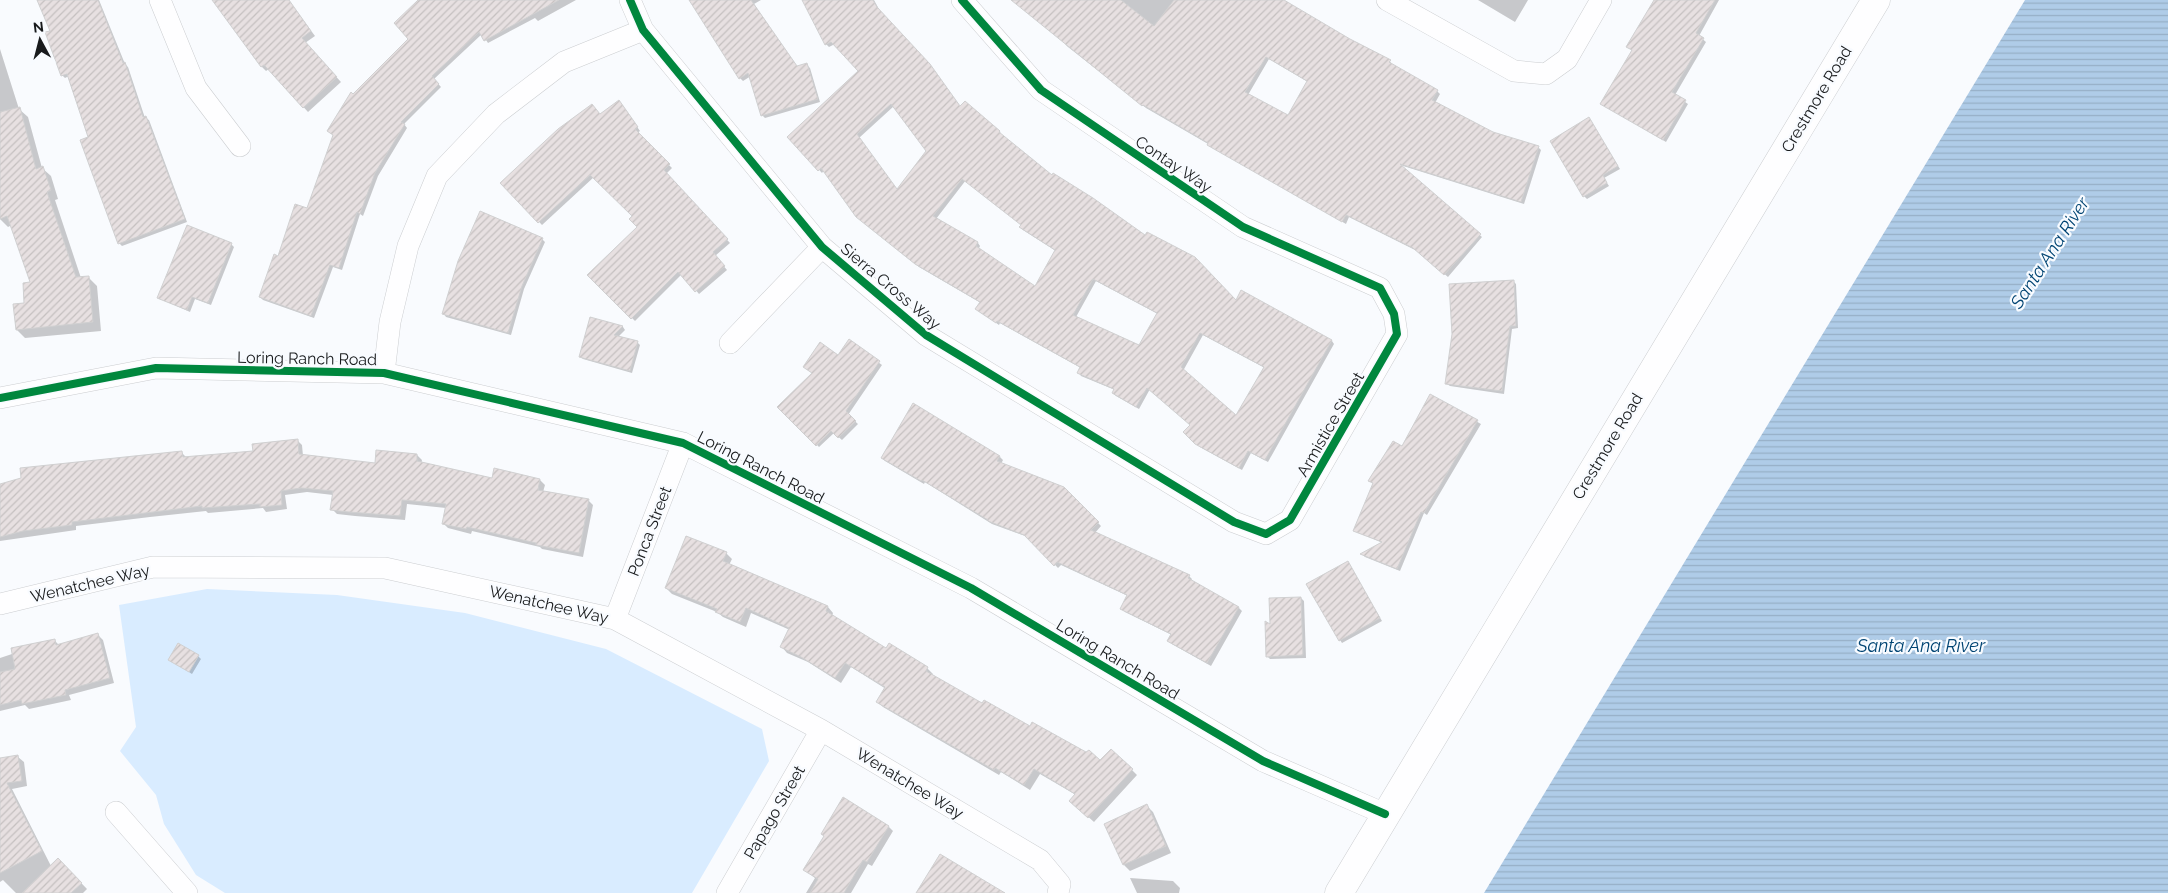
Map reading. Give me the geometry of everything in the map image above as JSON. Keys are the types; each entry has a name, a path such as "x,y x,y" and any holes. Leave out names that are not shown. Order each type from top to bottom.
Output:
{"street":[{"path":"160,0 196,88 240,146"},
{"name":"Sierra Cross Way","path":"630,0 643,30 822,247 926,335 1234,522 1266,534"},
{"name":"Contay Way","path":"962,0 1041,90 1243,227 1380,288 1394,314"},
{"path":"1387,0 1514,71 1546,74 1567,59 1601,0"},
{"name":"Crestmore Road","path":"1338,893 1876,0"},
{"path":"384,373 390,322 408,246 437,176 496,114 564,62 643,30"},
{"path":"730,343 822,247"},
{"name":"Armistice Street","path":"1266,534 1290,520 1397,334 1394,314"},
{"name":"Loring Ranch Road","path":"0,398 156,368 384,373 682,443 972,588 1263,761 1385,814"},
{"name":"Ponca Street","path":"615,619 682,443"},
{"name":"Wenatchee Way","path":"0,604 153,567 385,568 615,619 821,730 1040,860 1059,888"},
{"name":"Papago Street","path":"727,893 821,730"},
{"path":"116,812 188,893"}],"shaded area":[{"path":"207,589 337,595 465,613 606,649 762,729 769,761 692,893 225,893 196,875 164,824 156,795 120,751 136,727 119,605"}],"water":[{"name":"Santa Ana River","path":"2025,0 2168,0 2168,893 1484,893"}],"building":[{"path":"37,0 98,0 123,63 125,62 143,117 146,116 185,219 118,244 80,140 88,137 67,74 61,76 45,32 50,31"},
{"path":"212,0 289,0 311,31 302,38 337,77 303,108 264,65 261,67"},
{"path":"418,0 559,0 484,41 479,32 432,76 439,84 401,122 405,124 375,173 360,214 357,212 339,268 330,265 311,316 259,297 274,254 278,256 295,204 307,208 333,135 327,131 351,92 353,94 408,39 394,23"},
{"path":"689,0 751,0 797,66 807,63 818,99 761,116 748,73 739,79"},
{"path":"802,0 873,0 877,7 930,64 960,106 965,101 999,132 1052,175 1053,173 1093,198 1145,235 1147,232 1195,257 1236,300 1241,290 1332,340 1265,460 1248,451 1239,468 1195,444 1183,432 1190,425 1147,388 1136,407 1112,393 1114,389 1077,373 1080,367 997,321 996,323 975,309 980,302 915,264 856,217 821,168 818,171 787,137 858,71 831,42 825,45","holes":["891,104 926,151 897,189 857,134","962,179 1021,225 1019,227 1055,250 1035,286 976,246 978,242 933,216","1093,279 1157,313 1139,345 1073,315","1200,333 1264,367 1236,415 1181,367"]},
{"path":"1011,0 1121,0 1154,26 1174,0 1284,0 1350,39 1391,60 1389,62 1438,90 1432,100 1493,132 1539,146 1521,202 1400,164 1481,234 1444,275 1413,248 1346,215 1342,222 1142,106","holes":["1266,57 1307,81 1288,115 1245,92"]},
{"path":"1654,0 1715,0 1696,33 1704,38 1672,92 1686,100 1663,140 1600,104 1632,50 1626,47"},
{"path":"619,100 638,127 635,129 670,164 664,170 728,239 713,252 725,266 695,292 678,272 631,319 587,275 637,227 629,219 632,216 590,175 538,223 500,183 558,129 592,104 600,114"},
{"path":"20,107 36,169 43,166 51,190 47,192 76,277 89,276 93,322 16,330 13,304 24,303 23,283 30,282 7,216 0,219 0,112"},
{"path":"1589,117 1618,166 1603,175 1607,183 1583,197 1550,141"},
{"path":"480,211 543,238 522,286 508,333 442,314 458,261"},
{"path":"187,225 232,243 208,303 192,297 187,310 157,298"},
{"path":"1514,280 1516,326 1510,326 1502,391 1445,384 1452,334 1449,284"},
{"path":"590,317 623,326 614,335 638,341 630,371 579,357"},
{"path":"849,339 880,361 846,411 856,421 838,438 831,431 816,446 777,407 812,373 803,367 820,342 838,355"},
{"path":"1430,394 1478,420 1424,513 1421,512 1397,569 1360,554 1382,542 1353,531 1373,483 1368,481 1393,441 1402,446"},
{"path":"913,403 1000,456 997,461 1064,487 1099,522 1091,530 1190,575 1188,578 1239,607 1207,663 1167,641 1171,634 1120,609 1127,595 1057,562 1054,566 1024,535 988,521 922,480 881,458"},
{"path":"298,439 299,454 375,463 376,450 417,454 417,461 492,478 494,468 540,479 538,490 589,499 579,553 536,545 536,543 467,527 466,529 442,524 446,504 402,500 400,516 330,510 333,491 301,488 281,491 282,505 260,507 260,504 202,508 202,506 72,522 72,525 23,531 0,537 0,484 21,478 20,468 182,451 183,457 253,451 252,444"},
{"path":"686,536 727,552 723,561 828,606 826,611 886,648 889,643 928,667 926,671 982,703 984,700 1030,726 1032,722 1086,752 1089,750 1100,760 1111,749 1133,769 1088,818 1069,801 1075,794 1034,769 1024,785 995,768 994,770 876,702 885,687 845,663 835,678 801,657 780,647 789,628 746,608 740,622 715,612 717,609 665,588"},
{"path":"1348,561 1380,618 1339,641 1306,584"},
{"path":"1301,597 1303,655 1266,657 1265,621 1270,624 1269,598"},
{"path":"98,633 110,678 65,690 66,695 22,704 21,700 0,705 0,672 15,669 11,648 55,639 56,645"},
{"path":"178,643 199,655 189,672 168,660"},
{"path":"18,755 22,781 7,783 42,851 0,873 0,758"},
{"path":"843,797 889,826 867,862 863,860 844,893 810,893 818,879 803,870 824,836 821,834"},
{"path":"1147,804 1166,846 1123,865 1104,824"},
{"path":"940,854 1005,893 916,893"},
{"path":"58,858 82,883 71,893 22,893"}],"cycle path":[{"path":"630,0 643,30 822,247 926,335 1234,522 1266,534 1290,520 1397,334 1394,314 1380,288 1243,227 1041,90 962,0"},
{"path":"0,398 156,368 384,373 683,443 971,588 1263,761 1385,814"}]}
